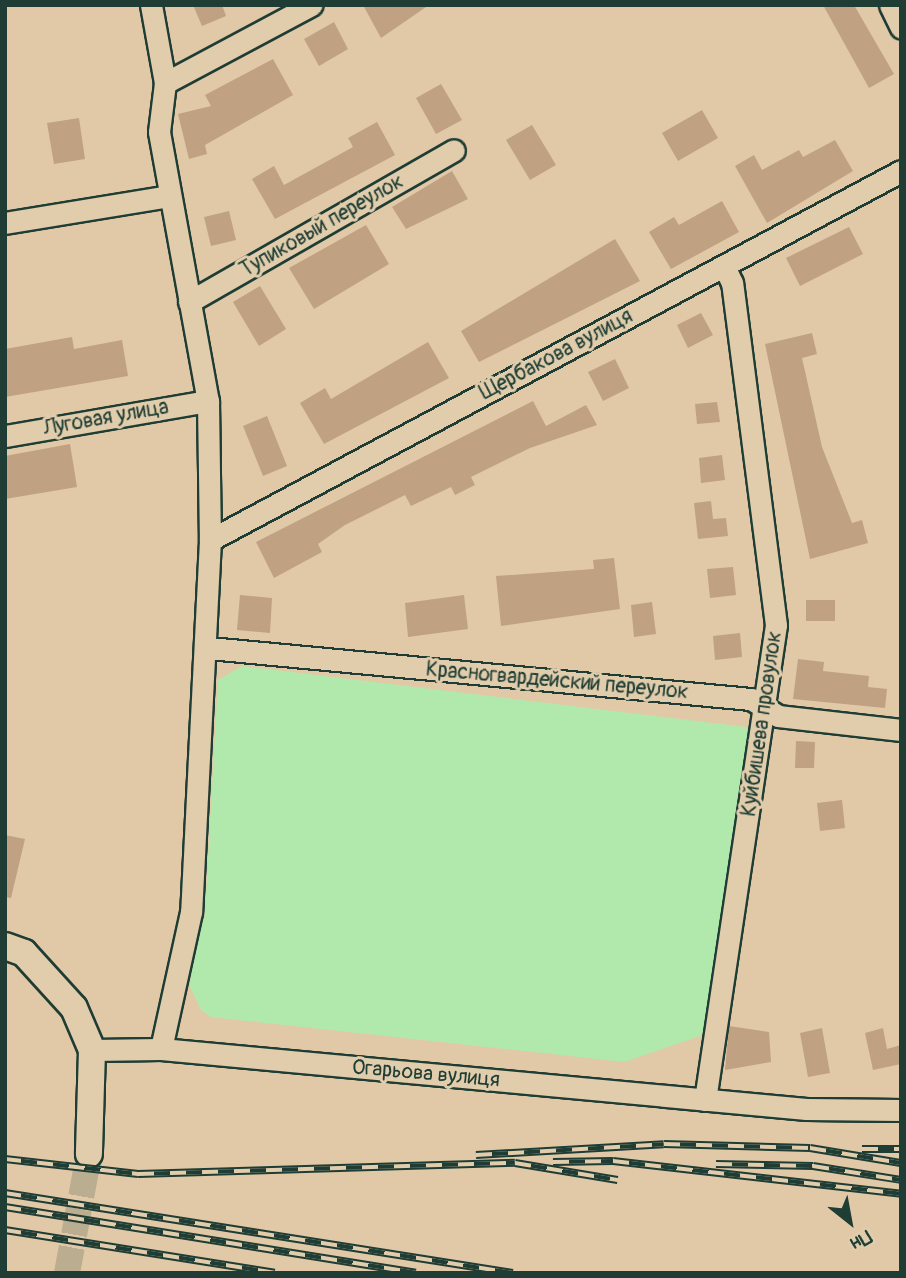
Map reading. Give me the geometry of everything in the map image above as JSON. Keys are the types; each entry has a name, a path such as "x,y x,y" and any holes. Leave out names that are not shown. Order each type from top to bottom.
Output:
{"main road":[{"path":"5,946 24,953 74,1008 92,1050 89,1154"}],"street":[{"path":"151,5 165,83 159,132 208,401 211,540 209,648 191,912 161,1049"},
{"path":"165,83 312,5"},
{"path":"890,5 901,28"},
{"name":"Тупиковый переулок","path":"189,302 454,150"},
{"name":"Щербакова вулиця","path":"211,540 901,171"},
{"path":"5,223 169,196"},
{"name":"Куйбишева провулок","path":"705,1100 767,709 776,625 732,283 724,266"},
{"name":"Луговая улица","path":"5,436 208,401"},
{"name":"Красногвардейский переулок","path":"209,648 751,699 778,716 901,730"},
{"name":"Огарьова вулиця","path":"92,1050 161,1049 705,1100 901,1110"}],"green space":[{"path":"242,666 746,727 750,741 708,1026 700,1036 624,1062 211,1017 201,1010 190,987 191,967 205,913 218,680"}],"building":[{"path":"193,5 222,5 226,16 202,26"},
{"path":"363,5 429,5 381,38"},
{"path":"823,5 854,5 894,74 869,88"},
{"path":"334,22 348,49 319,66 304,39"},
{"path":"273,59 293,95 205,145 207,154 189,159 178,114 211,106 205,95"},
{"path":"441,84 462,120 436,134 416,98"},
{"path":"702,110 718,138 678,161 662,133"},
{"path":"79,118 85,159 54,164 47,123"},
{"path":"377,122 395,155 275,219 252,179 274,166 284,185 353,147 348,138"},
{"path":"532,125 556,165 530,180 506,140"},
{"path":"835,140 853,171 767,223 735,166 754,155 762,170 799,150 803,157"},
{"path":"452,171 468,199 406,229 392,207"},
{"path":"722,201 739,232 671,269 649,232 674,217 679,225"},
{"path":"229,211 236,240 211,246 204,217"},
{"path":"366,225 389,264 314,309 289,268"},
{"path":"849,227 863,254 800,286 786,258"},
{"path":"615,239 640,281 479,362 461,331"},
{"path":"260,286 286,329 259,346 233,302"},
{"path":"701,313 713,335 688,348 677,325"},
{"path":"812,333 817,354 802,358 822,447 852,523 862,520 868,543 810,559 765,344"},
{"path":"72,337 74,349 122,340 128,376 5,397 5,349"},
{"path":"428,342 449,378 324,444 300,403 325,388 331,399"},
{"path":"615,359 629,388 603,401 588,372"},
{"path":"533,401 546,426 586,405 597,425 530,448 471,477 475,485 455,495 451,487 411,506 405,495 345,525 318,544 322,552 274,578 256,542"},
{"path":"717,402 720,422 697,424 695,404"},
{"path":"267,416 287,466 263,476 243,426"},
{"path":"70,444 77,487 5,499 5,456"},
{"path":"722,455 725,480 701,483 699,458"},
{"path":"711,501 713,519 726,518 728,536 698,539 694,503"},
{"path":"614,558 620,609 501,626 496,576 594,569 593,560"},
{"path":"733,567 736,595 710,598 707,569"},
{"path":"240,595 272,598 270,633 237,630"},
{"path":"464,595 468,629 408,637 405,603"},
{"path":"806,600 835,600 835,621 806,621"},
{"path":"652,602 656,634 634,637 631,605"},
{"path":"740,633 742,657 715,660 713,636"},
{"path":"798,659 824,662 823,671 869,676 868,687 887,689 885,708 793,699"},
{"path":"796,741 815,742 814,768 795,768"},
{"path":"842,800 845,828 820,831 817,803"},
{"path":"5,835 25,839 11,898 5,897"},
{"path":"729,1026 769,1032 771,1062 725,1070"},
{"path":"822,1028 830,1073 808,1077 800,1033"},
{"path":"883,1028 887,1049 901,1045 901,1064 873,1070 865,1033"}],"tunnel":[{"path":"67,1273 89,1154"}],"railway":[{"path":"476,1155 664,1144 810,1148 901,1163"},
{"path":"862,1149 901,1149"},
{"path":"5,1159 138,1174 515,1163 618,1180"},
{"path":"553,1162 613,1161 901,1194"},
{"path":"716,1164 813,1166 901,1180"},
{"path":"5,1193 513,1273"},
{"path":"5,1207 416,1273"},
{"path":"5,1230 275,1273"}]}
